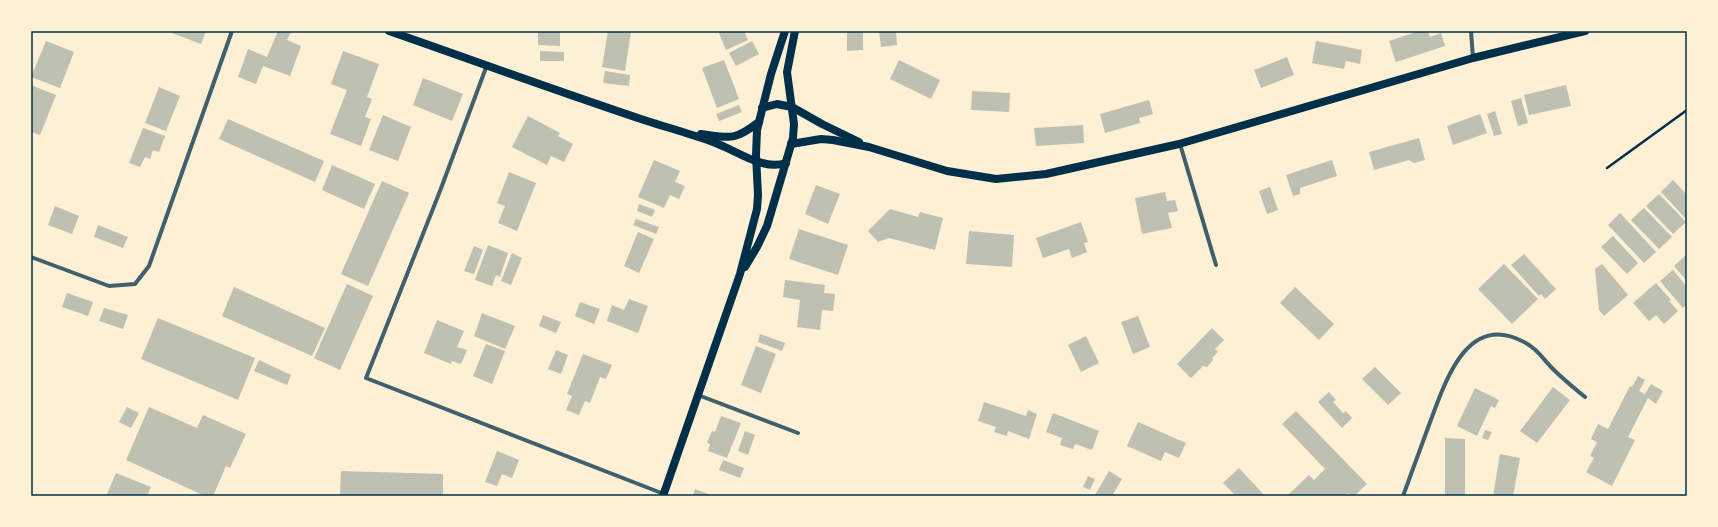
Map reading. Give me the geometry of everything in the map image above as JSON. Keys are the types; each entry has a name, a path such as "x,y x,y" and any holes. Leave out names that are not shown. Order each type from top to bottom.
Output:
{"main road":[{"path":"390,31 647,121 681,131 733,150 756,162 773,166 786,163"},
{"path":"664,495 740,274 757,209 758,195 756,142 759,122 784,31"},
{"path":"740,274 757,247 767,226 791,144 794,124 787,72 795,31"},
{"path":"791,144 821,139 869,147 947,171 996,179 1046,174 1179,144 1473,58 1585,31"},
{"path":"762,108 777,104 792,107 822,124 869,147"},
{"path":"681,131 732,137 738,136 759,122"}],"street":[{"path":"31,257 109,286 135,284 149,266 232,31"},
{"path":"1471,31 1473,58"},
{"path":"487,65 440,191 366,378 664,495"},
{"path":"1179,144 1216,265"},
{"path":"1403,496 1445,380 1463,353 1476,341 1489,336 1504,335 1528,343 1535,348 1553,369 1585,397"},
{"path":"698,395 798,434"}],"path":[{"path":"1606,168 1687,110"}],"building":[{"path":"173,31 206,31 201,44 172,33"},
{"path":"278,31 291,32 287,40 301,46 290,76 263,66 256,84 238,77 248,49 267,57"},
{"path":"538,31 560,31 560,46 538,45"},
{"path":"608,31 631,31 625,71 602,67"},
{"path":"718,31 744,31 748,40 726,50"},
{"path":"847,31 863,31 863,50 847,51"},
{"path":"879,31 896,31 897,45 881,47"},
{"path":"1419,31 1428,31 1430,37 1441,33 1445,46 1396,62 1389,41"},
{"path":"46,41 74,52 60,88 31,77"},
{"path":"752,41 759,54 736,66 729,53"},
{"path":"1316,41 1362,50 1360,64 1346,61 1344,69 1312,63"},
{"path":"343,51 379,64 367,97 372,99 365,117 371,119 361,146 330,134 347,90 331,84"},
{"path":"540,51 564,52 564,61 540,61"},
{"path":"1287,57 1294,75 1261,88 1254,70"},
{"path":"724,60 739,99 717,108 702,68"},
{"path":"899,60 940,80 931,99 890,79"},
{"path":"605,71 630,75 629,86 603,83"},
{"path":"423,78 463,94 452,121 413,105"},
{"path":"31,85 56,95 40,135 31,132"},
{"path":"1566,85 1571,106 1529,115 1524,95"},
{"path":"159,87 180,96 166,131 145,123"},
{"path":"972,91 1010,93 1009,112 971,110"},
{"path":"1521,98 1528,123 1518,126 1511,101"},
{"path":"1149,100 1153,114 1139,118 1140,123 1105,133 1100,114"},
{"path":"739,105 742,112 719,121 716,114"},
{"path":"1495,111 1502,134 1494,136 1487,114"},
{"path":"1480,114 1487,133 1453,145 1447,126"},
{"path":"383,115 411,127 398,161 369,150"},
{"path":"528,116 560,133 558,136 573,144 564,162 551,156 547,165 512,147"},
{"path":"228,119 324,161 315,182 219,139"},
{"path":"1083,125 1084,143 1036,146 1034,128"},
{"path":"143,128 165,136 159,152 153,150 150,159 145,157 140,167 129,163"},
{"path":"1419,138 1425,160 1414,163 1409,160 1374,170 1369,152"},
{"path":"654,160 680,171 675,182 685,186 679,199 670,195 664,208 638,197"},
{"path":"1332,160 1337,176 1300,188 1300,194 1293,196 1286,175"},
{"path":"332,165 375,184 364,209 322,190"},
{"path":"509,172 536,183 517,231 498,223 505,206 497,203"},
{"path":"1673,180 1687,195 1687,220 1661,192"},
{"path":"382,181 409,193 368,286 341,274"},
{"path":"816,185 840,194 828,224 805,214"},
{"path":"1270,187 1278,210 1267,214 1259,191"},
{"path":"1165,192 1167,201 1175,200 1178,211 1168,213 1172,228 1142,234 1135,198"},
{"path":"1659,194 1686,222 1673,234 1646,206"},
{"path":"639,204 655,210 652,217 637,211"},
{"path":"55,206 79,216 72,234 48,225"},
{"path":"1644,208 1672,237 1659,249 1631,220"},
{"path":"890,209 918,217 920,212 943,218 935,250 889,238 878,242 868,231"},
{"path":"1620,213 1656,252 1644,263 1608,225"},
{"path":"636,219 659,227 656,234 633,225"},
{"path":"1081,222 1088,242 1084,243 1087,252 1072,258 1069,249 1043,258 1036,238"},
{"path":"98,225 128,237 123,248 94,237"},
{"path":"799,229 848,245 838,275 789,259"},
{"path":"969,231 1014,235 1012,267 966,264"},
{"path":"638,232 654,239 639,273 624,266"},
{"path":"1613,236 1638,263 1627,274 1601,247"},
{"path":"488,245 508,253 500,277 496,275 492,286 475,280"},
{"path":"474,246 483,250 474,274 464,271"},
{"path":"512,253 522,258 511,285 501,281"},
{"path":"1524,254 1556,289 1545,299 1541,294 1539,296 1511,265"},
{"path":"1687,254 1687,281 1674,266"},
{"path":"1504,264 1538,299 1512,324 1478,289"},
{"path":"1602,264 1628,295 1604,316 1599,310 1595,269"},
{"path":"1673,270 1687,287 1687,304 1683,308 1660,281"},
{"path":"785,280 825,285 824,293 835,294 833,311 822,310 820,330 797,327 800,300 783,297"},
{"path":"1656,283 1671,300 1669,301 1678,311 1664,324 1656,315 1649,321 1633,303"},
{"path":"347,284 373,296 340,370 314,358"},
{"path":"234,287 325,328 312,356 222,316"},
{"path":"1295,287 1334,324 1319,340 1280,303"},
{"path":"67,293 93,302 88,316 62,307"},
{"path":"629,299 648,306 638,333 607,321 612,305 624,310"},
{"path":"580,302 600,309 594,324 575,316"},
{"path":"104,308 128,315 123,329 99,321"},
{"path":"482,313 515,326 505,349 474,336"},
{"path":"543,315 561,322 556,333 539,326"},
{"path":"1138,316 1150,347 1133,354 1121,322"},
{"path":"158,318 255,358 238,400 141,359"},
{"path":"437,320 464,331 457,347 467,350 461,364 452,361 451,364 424,353"},
{"path":"1212,328 1224,340 1215,349 1218,352 1212,358 1213,360 1207,367 1203,366 1191,378 1177,364"},
{"path":"760,334 785,343 782,351 758,342"},
{"path":"1086,336 1099,363 1081,372 1068,345"},
{"path":"486,344 505,351 492,384 473,376"},
{"path":"756,346 776,354 761,393 741,385"},
{"path":"556,350 568,355 561,374 548,369"},
{"path":"583,354 612,365 606,379 600,377 590,403 585,401 579,415 566,410 572,396 567,394"},
{"path":"259,360 291,375 287,385 254,371"},
{"path":"1375,367 1401,393 1388,405 1362,379"},
{"path":"1638,376 1645,380 1639,391 1645,394 1651,384 1663,391 1656,404 1648,398 1628,437 1635,440 1612,486 1586,472 1594,458 1590,456 1597,442 1591,439 1598,424 1608,429 1630,386 1632,387"},
{"path":"1553,387 1570,400 1537,443 1520,431"},
{"path":"1475,388 1499,400 1495,408 1491,406 1477,436 1457,426"},
{"path":"1329,392 1336,400 1333,402 1343,413 1346,411 1352,418 1342,428 1318,402"},
{"path":"984,402 1026,416 1028,410 1037,414 1029,439 1008,431 1007,436 994,432 996,427 978,421"},
{"path":"127,407 139,413 131,428 119,422"},
{"path":"149,407 197,428 203,415 246,434 230,468 226,466 213,496 205,496 126,460"},
{"path":"1296,411 1367,484 1354,496 1351,496 1348,493 1345,496 1287,496 1309,475 1314,480 1325,469 1282,424"},
{"path":"1053,413 1099,431 1092,450 1075,444 1073,449 1060,445 1062,438 1046,432"},
{"path":"721,416 741,423 727,458 708,451 710,444 707,443 712,431 715,432"},
{"path":"1138,422 1186,443 1179,458 1165,452 1161,461 1127,446"},
{"path":"1485,430 1492,432 1488,440 1482,438"},
{"path":"745,431 755,435 748,455 738,451"},
{"path":"1445,438 1465,439 1465,496 1445,496"},
{"path":"497,451 519,460 512,478 502,474 497,486 485,482"},
{"path":"1500,454 1520,458 1513,496 1493,496"},
{"path":"723,460 744,468 740,478 719,470"},
{"path":"1239,468 1265,496 1236,496 1223,483"},
{"path":"341,471 443,474 443,496 340,496"},
{"path":"1109,471 1122,479 1112,496 1095,495"},
{"path":"116,473 151,487 147,496 111,496 107,494"},
{"path":"1088,476 1095,479 1090,490 1083,487"},
{"path":"695,489 711,495 693,496"}]}
